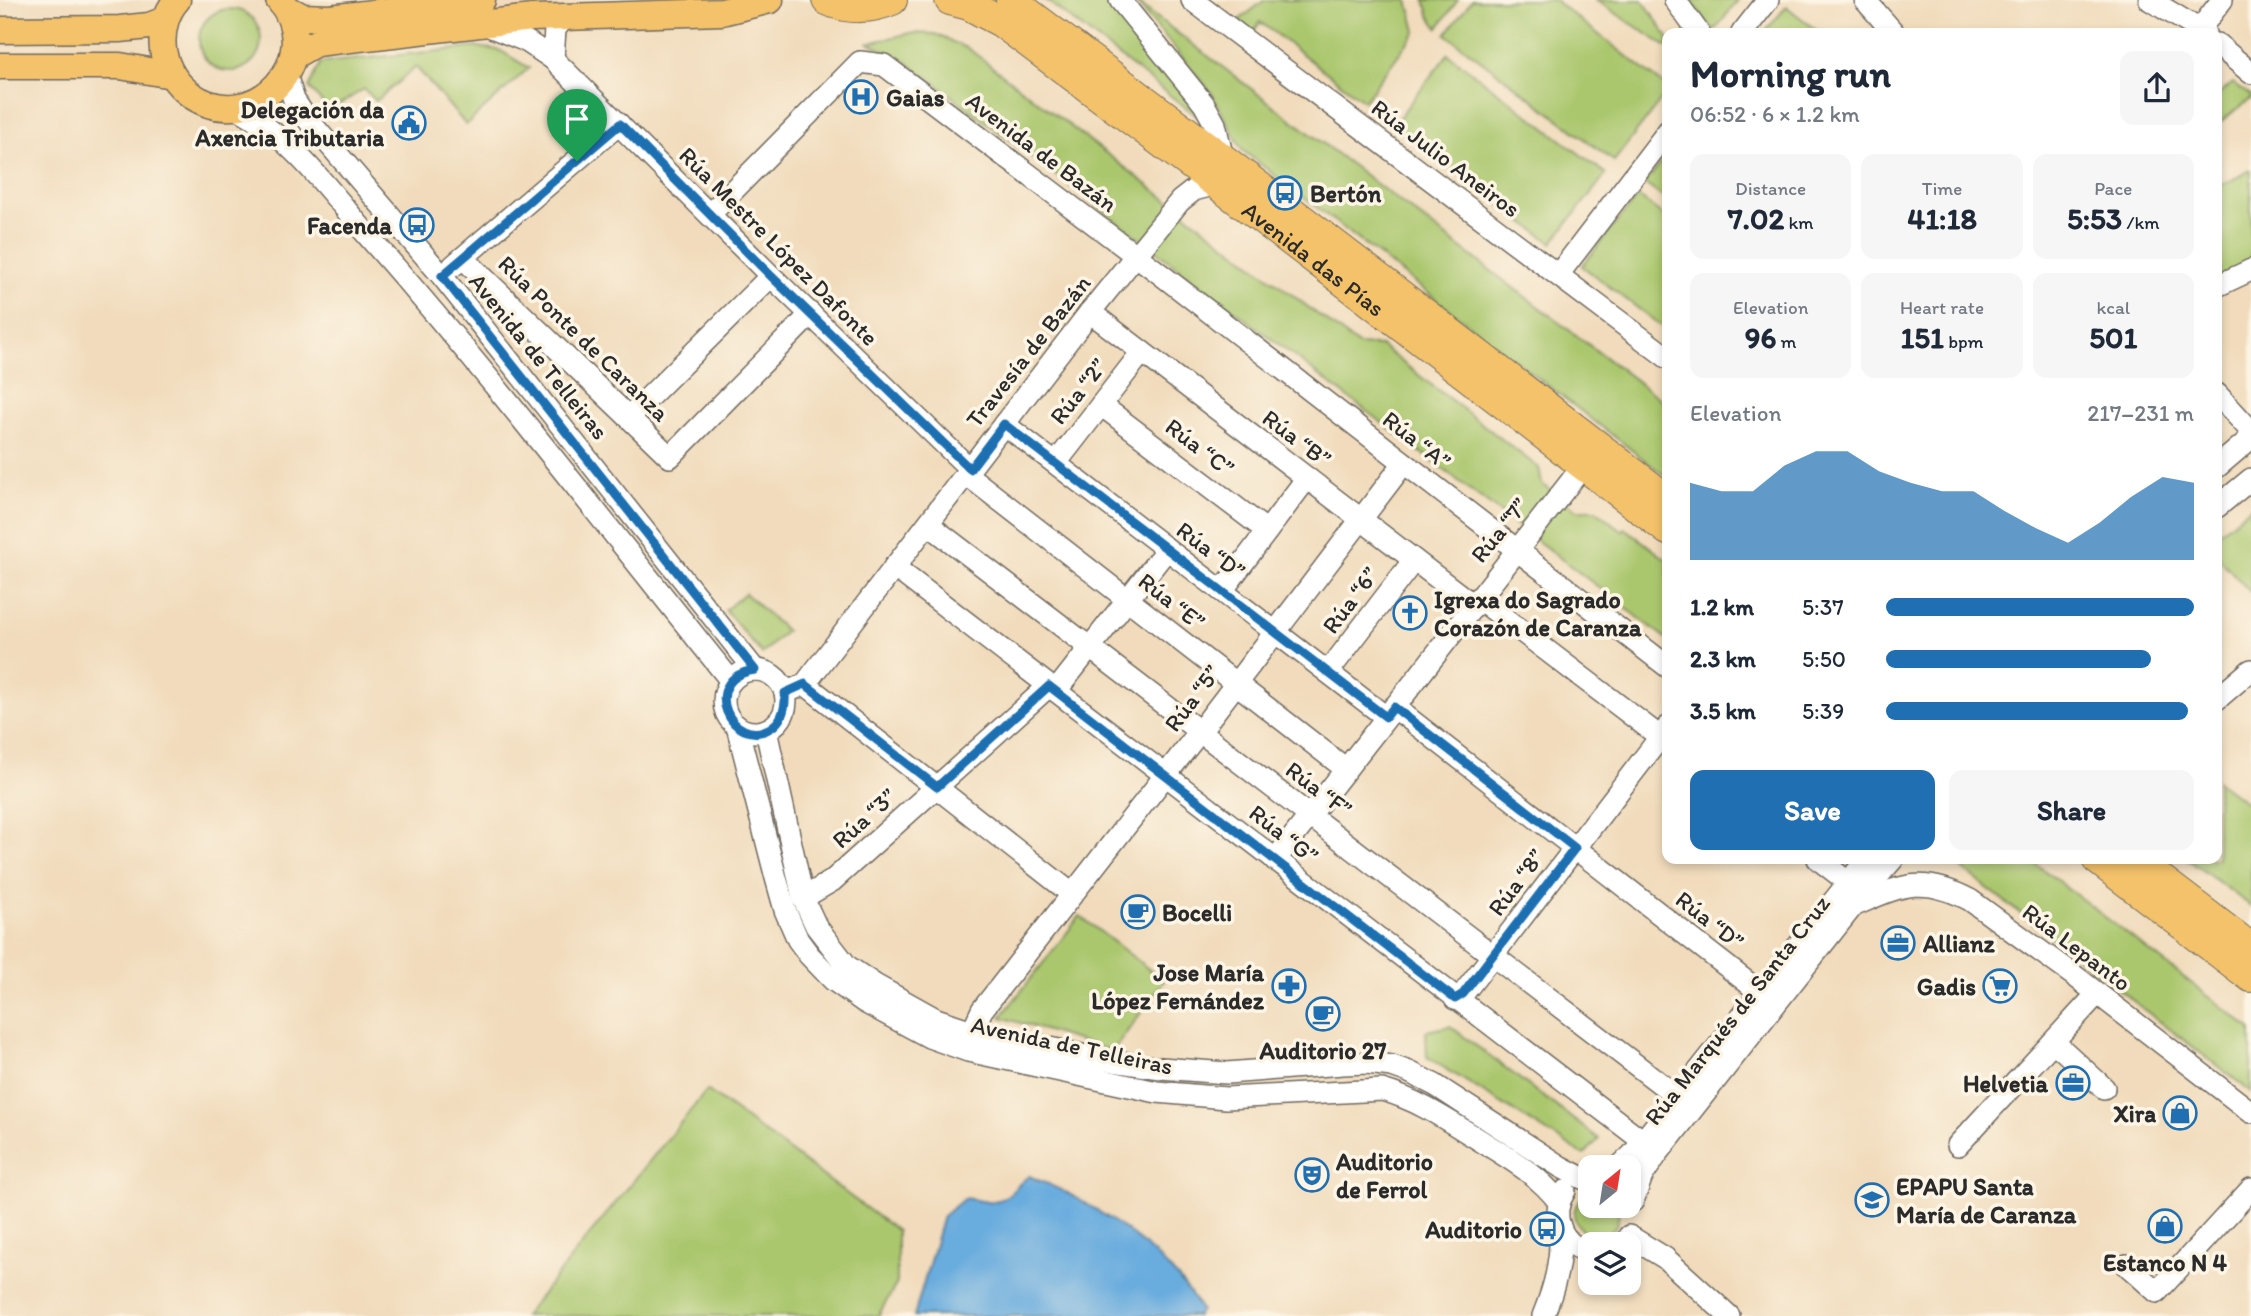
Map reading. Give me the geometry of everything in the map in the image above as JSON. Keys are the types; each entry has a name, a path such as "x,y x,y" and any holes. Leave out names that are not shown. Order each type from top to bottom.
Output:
{"highway":[{"path":"827,0 849,7 870,7 892,0"},
{"name":"Avenida das Pías","path":"950,0 969,5 1001,22 1220,172 1662,495"},
{"name":"Avenida das Pías","path":"1011,0 1583,466 1662,525"},
{"path":"2104,864 2251,977"},
{"path":"2140,864 2251,948"}],"main road":[{"path":"282,4 303,17 314,18 422,3 483,12 566,16 722,12 770,0"},
{"path":"282,4 293,31 289,65"},
{"path":"171,10 162,39 172,75 184,90 199,100 217,106 236,107 255,102 273,91 289,65 316,43 483,12"},
{"path":"0,30 120,29 149,26 171,10"},
{"path":"0,66 120,66 172,75"}],"street":[{"path":"1120,0 1204,104 1215,124 1220,172"},
{"name":"Rúa Julio Aneiros","path":"1192,0 1662,353"},
{"path":"1675,0 1695,28"},
{"path":"1746,28 1768,0"},
{"path":"1865,0 1890,28"},
{"path":"2150,0 2198,28"},
{"path":"2205,28 2222,0"},
{"name":"Rúa Mestre López Dafonte","path":"483,12 553,59 968,471"},
{"path":"553,59 555,29 566,16"},
{"path":"2222,48 2251,74"},
{"name":"Avenida de Bazán","path":"710,214 860,62 884,65 1135,255"},
{"name":"Avenida de Telleiras","path":"289,65 294,100 304,115 442,276 755,670"},
{"path":"236,107 255,117 297,155 420,295 731,681"},
{"path":"442,276 620,124"},
{"path":"1558,275 1662,139"},
{"name":"Travesía de Bazán","path":"785,693 805,684 1135,255 1186,195 1203,187 1220,172"},
{"name":"Rúa “A”","path":"1135,255 1662,662"},
{"name":"Rúa Ponte de Caranza","path":"463,258 670,457 811,314"},
{"path":"2222,284 2251,270"},
{"path":"629,418 771,276"},
{"name":"Rúa “B”","path":"1090,312 1414,560 1662,734"},
{"name":"Rúa “2”","path":"1056,463 1142,352"},
{"path":"2222,399 2251,431"},
{"name":"Rúa “C”","path":"1101,405 1267,531"},
{"name":"Rúa “D”","path":"1004,424 1328,672 1390,712 1575,848 1761,993"},
{"path":"2222,463 2251,438"},
{"name":"Rúa “5”","path":"972,1031 982,1010 1200,731 1404,463"},
{"name":"Rúa “7”","path":"1275,860 1583,466"},
{"name":"Rúa “E”","path":"968,471 1128,600 1346,769"},
{"path":"1222,591 1307,478"},
{"path":"2222,503 2251,479"},
{"name":"Rúa “F”","path":"928,524 1678,1097"},
{"name":"Rúa “3”","path":"803,898 832,881 1053,689 1091,648 1167,549"},
{"name":"Rúa “6”","path":"1328,672 1414,560"},
{"name":"Rúa “G”","path":"894,567 1643,1141"},
{"path":"755,670 773,676 785,693 786,702 780,719 766,730 746,730 737,726 729,719 724,700 731,681 738,675 755,670"},
{"path":"2222,695 2251,670"},
{"path":"805,684 1072,894"},
{"name":"Avenida de Telleiras","path":"737,726 785,910 798,940 808,955 833,980 864,1002 929,1037 968,1051 1157,1093 1226,1098 1382,1090 1400,1095 1421,1104 1526,1169 1543,1182 1559,1202"},
{"name":"Avenida de Telleiras","path":"766,730 803,898 816,926 847,966 936,1019 972,1031 1100,1059 1161,1068 1227,1073 1343,1064 1392,1066 1434,1085 1561,1167 1578,1174"},
{"name":"Rúa “8”","path":"1455,999 1463,994 1662,740"},
{"path":"1825,864 1848,882"},
{"name":"Rúa Marqués de Santa Cruz","path":"1630,1155 1863,864"},
{"name":"Rúa Marqués de Santa Cruz","path":"1642,1176 1889,864"},
{"name":"Rúa Lepanto","path":"1853,906 1899,886 1935,886 1953,891 1993,917 2097,994 2251,1112"},
{"path":"1958,1145 2097,994"},
{"path":"2054,1042 2104,1088"},
{"path":"1543,1316 1556,1285 1561,1248 1559,1202 1568,1188 1578,1182"},
{"path":"2127,1265 2157,1292 2251,1189"},
{"path":"1560,1227 1565,1237 1578,1248"},
{"path":"1641,1247 1665,1258 1729,1316"},
{"path":"1556,1285 1578,1262"}],"green space":[{"path":"1046,0 1112,0 1204,120 1198,117"},
{"path":"1134,0 1662,400 1662,473 1242,150 1211,92"},
{"path":"1265,0 1408,0 1416,31 1364,101 1260,22 1253,33 1239,20"},
{"path":"1425,0 1458,0 1438,28 1429,15"},
{"path":"1472,0 1554,0 1662,83 1662,99 1614,161 1446,34"},
{"path":"1596,0 1643,0 1662,29 1662,44"},
{"path":"1690,0 1738,0 1716,28 1712,28"},
{"path":"1787,7 1814,28 1768,28"},
{"path":"230,9 252,18 261,40 252,62 230,71 208,62 199,40 208,18"},
{"path":"910,33 935,34 969,49 1358,345 1381,346 1539,468 1542,484 1577,510 1596,510 1622,531 1625,528 1662,556 1662,635 908,63 869,43"},
{"path":"477,47 499,50 529,68 466,125 416,67 376,101 364,89 329,111 309,87 321,63"},
{"path":"1448,54 1606,174 1552,243 1393,125"},
{"path":"2233,83 2251,96 2251,99 2222,120 2222,92"},
{"path":"1662,161 1662,197 1645,184"},
{"path":"2251,170 2251,264 2222,277 2222,185"},
{"path":"1638,196 1662,214 1662,326 1582,266"},
{"path":"2251,507 2251,593 2222,561 2222,530"},
{"path":"745,593 786,631 762,654 725,610"},
{"path":"2222,785 2251,806 2251,906 2194,864 2222,864"},
{"path":"2036,864 2251,1029 2251,1092 1959,866"},
{"path":"1080,916 1164,981 1113,1051 1001,1017"},
{"path":"1450,1026 1599,1139 1584,1155 1427,1057 1426,1031"},
{"path":"707,1090 897,1231 897,1283 878,1316 524,1316"},
{"path":"1578,1203 1578,1218 1618,1218 1618,1222 1610,1232 1585,1232 1575,1220"}],"water":[{"path":"1029,1176 1096,1210 1147,1247 1190,1293 1201,1310 1197,1316 914,1316 943,1216 965,1198 987,1201 1003,1198"}],"place":[{"name":"Gaias","path":"861,97"},
{"name":"Delegación da Axencia Tributaria","path":"409,123"},
{"name":"Bertón","path":"1285,193"},
{"name":"Facenda","path":"417,225"},
{"name":"Igrexa do Sagrado Corazón de Caranza","path":"1410,613"},
{"name":"Bocelli","path":"1138,912"},
{"name":"Allianz","path":"1898,943"},
{"name":"Jose María López Fernández","path":"1289,986"},
{"name":"Gadis","path":"2000,986"},
{"name":"Auditorio 27","path":"1323,1014"},
{"name":"Helvetia","path":"2073,1083"},
{"name":"Xira","path":"2180,1113"},
{"name":"Auditorio de Ferrol","path":"1312,1175"},
{"name":"EPAPU Santa María de Caranza","path":"1872,1200"},
{"name":"Estanco N 4","path":"2165,1226"},
{"name":"Auditorio","path":"1547,1229"}],"route":[{"path":"620,124 771,276 970,469 1004,424 1386,717 1394,707 1575,848 1463,994 1455,999 1049,686 937,787 805,684 785,693 786,702 780,719 766,730 746,730 729,719 725,710 726,690 738,675 755,670 442,276 577,161 620,124"}]}
